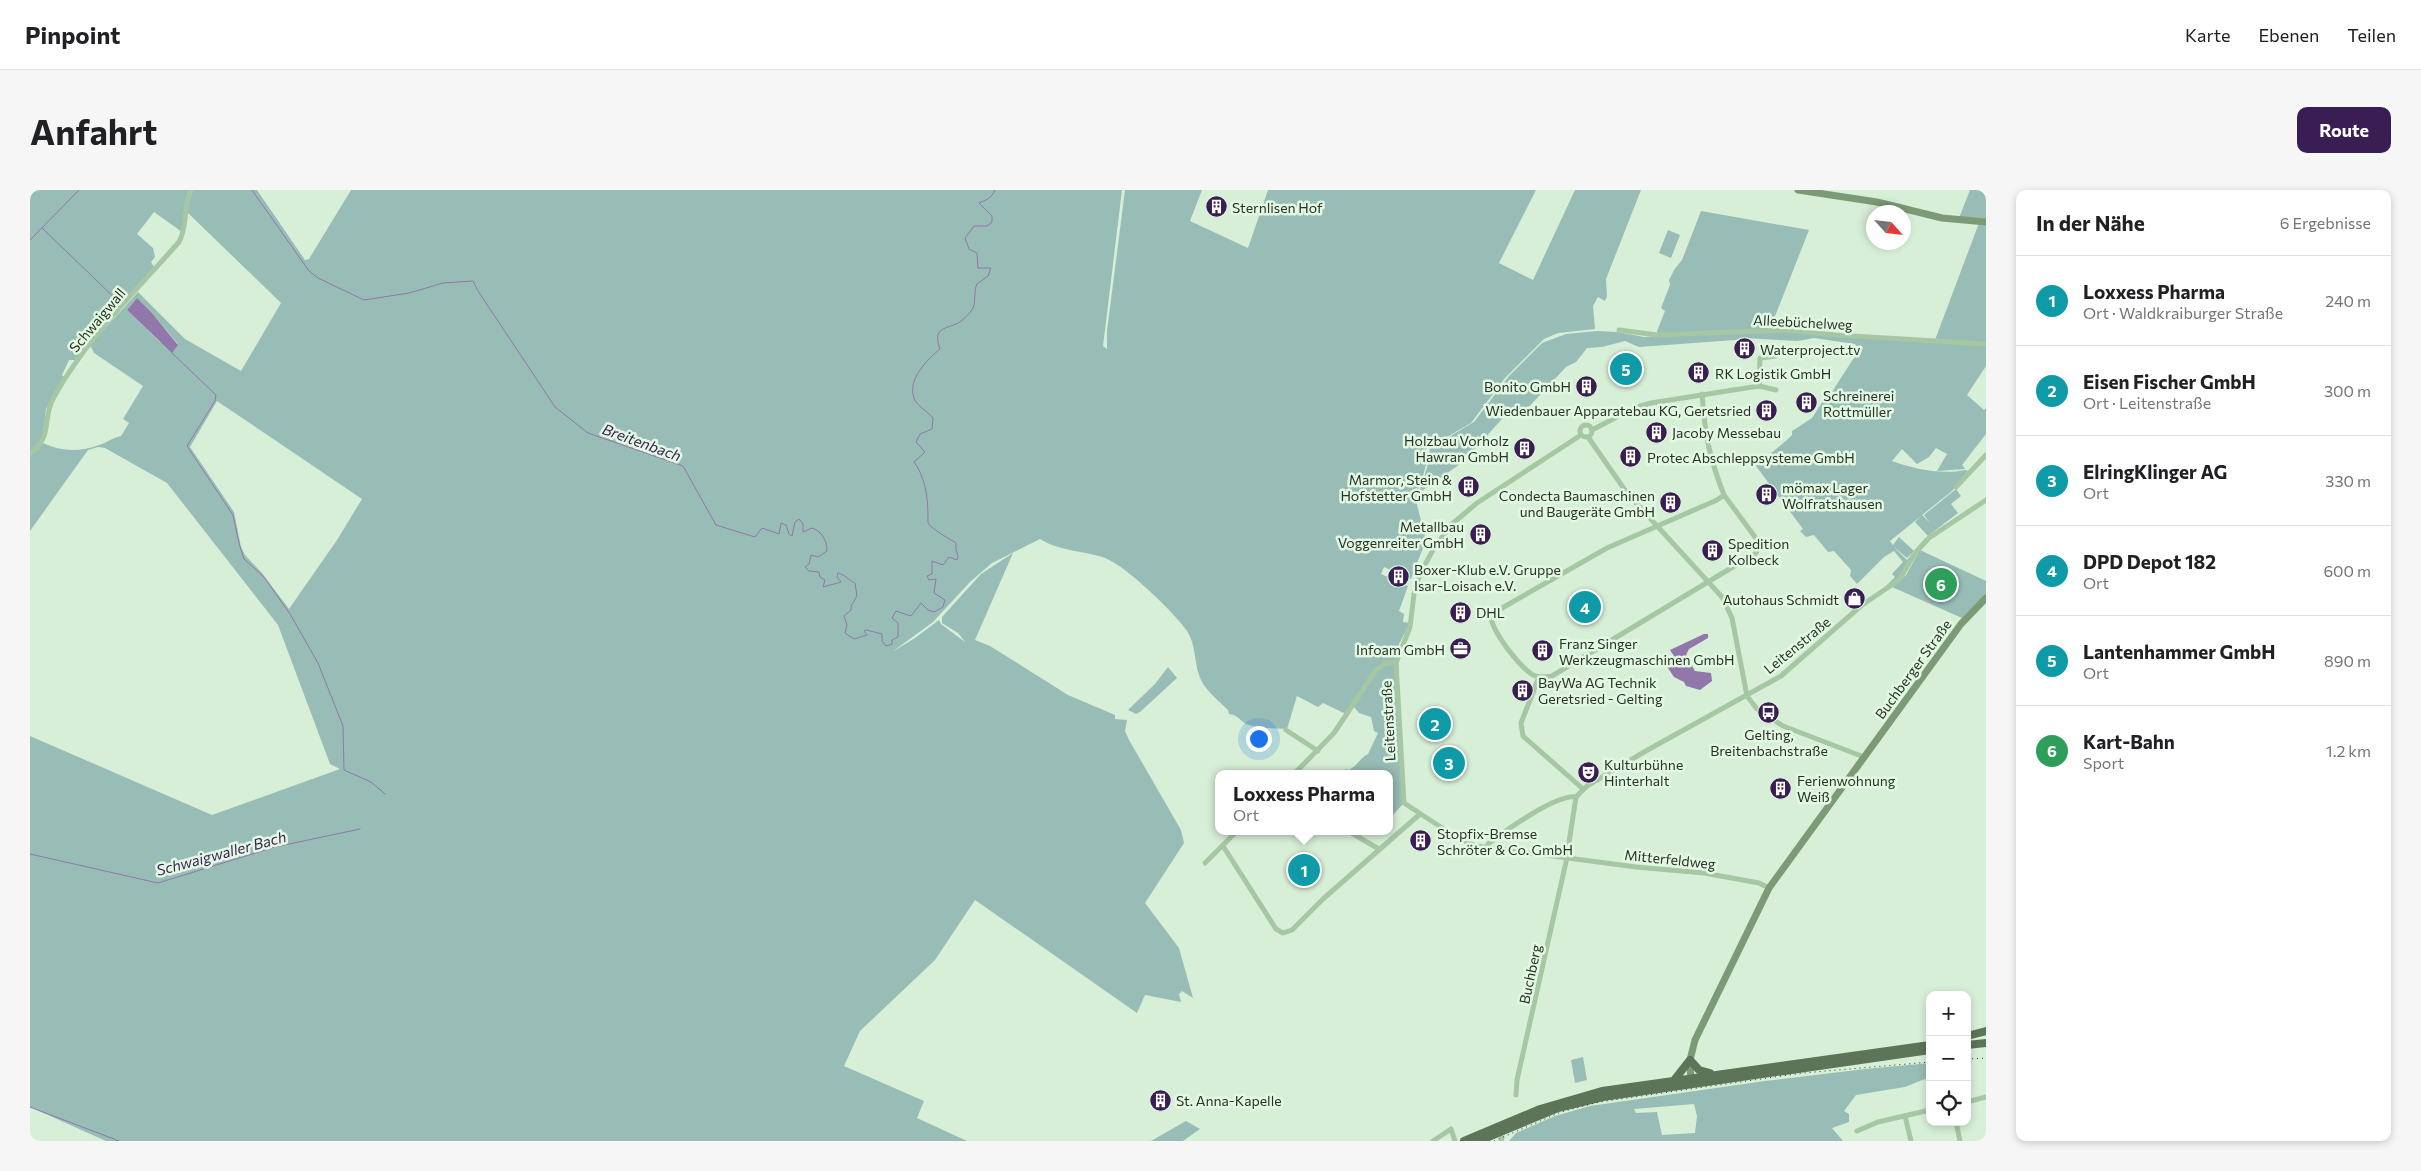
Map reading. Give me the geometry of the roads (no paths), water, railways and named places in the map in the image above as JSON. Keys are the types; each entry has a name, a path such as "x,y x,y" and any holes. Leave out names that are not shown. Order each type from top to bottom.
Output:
{"main road":[{"path":"1971,1037 1986,1031"},
{"path":"1971,1038 1986,1037"},
{"path":"1971,1046 1986,1044"},
{"path":"1464,1141 1557,1103 1617,1088 1674,1079 1690,1081 1714,1074 1926,1045"},
{"path":"1479,1141 1499,1138 1508,1128 1558,1108 1602,1096 1690,1081 1926,1051"},
{"path":"1674,1079 1690,1060 1699,1070 1714,1074"}],"street":[{"name":"Schwaigwall","path":"30,454 44,441 50,404 87,346 184,234 186,208 191,190"},
{"path":"1798,190 1868,200 1942,218 1986,222"},
{"name":"Alleebüchelweg","path":"1619,330 1657,335 1785,330 1986,344"},
{"path":"1759,386 1758,357 1776,356"},
{"path":"1588,437 1592,430 1634,408 1651,403 1759,386 1776,390"},
{"path":"1702,394 1705,435 1711,462 1724,495 1758,541 1760,548 1756,553 1552,676 1540,677 1533,675 1522,665 1492,626 1491,618 1495,612 1607,548 1717,500 1724,495"},
{"path":"1592,430 1588,426 1584,426 1580,430 1581,435 1588,437 1627,493 1655,526 1722,597 1729,609 1747,696 1757,709 1770,719 1864,757"},
{"name":"Leitenstraße","path":"1567,858 1487,848 1456,837 1404,803 1396,663 1410,627 1414,594 1426,562 1446,531 1477,503 1581,435"},
{"path":"1956,487 1986,455"},
{"name":"Leitenstraße","path":"1576,797 1583,789 1644,752 1781,676 1862,605 1899,580 1924,543 1986,500"},
{"name":"Buchberger Straße","path":"1690,1081 1690,1060 1702,1023 1768,888 1961,624 1986,598"},
{"name":"Leitenstraße","path":"1298,770 1318,751 1341,724 1376,670 1386,664 1396,663"},
{"path":"1540,677 1521,724 1523,736 1583,789"},
{"path":"1286,730 1318,751"},
{"path":"1487,848 1488,844 1532,815 1568,796 1576,797 1567,858"},
{"path":"1223,846 1276,929 1283,933 1292,930 1323,899 1420,814"},
{"path":"1205,863 1233,835"},
{"path":"1355,835 1379,849"},
{"name":"Mitterfeldweg","path":"1567,858 1704,873 1759,883 1768,888"},
{"name":"Buchberg","path":"1516,1094 1517,1080 1567,858"},
{"path":"1971,1101 1986,1098"},
{"path":"1857,1131 1878,1122 1926,1111"},
{"path":"1905,1116 1911,1141"},
{"path":"1957,1126 1960,1141"},
{"path":"1433,1141 1451,1129 1455,1141"}],"waterway":[{"path":"30,240 79,190"},
{"name":"Breitenbach","path":"252,190 309,271 318,278 364,300 409,293 443,283 473,281 555,407 588,433 683,466 716,525 755,537 762,528 779,534 781,523 786,525 789,534 792,536 795,522 799,519 803,524 803,532 812,528 819,531 825,540 827,551 818,557 811,555 809,564 805,567 809,571 819,572 820,577 825,580 823,587 841,582 837,577 838,573 855,583 857,596 851,606 851,610 844,616 847,625 845,633 854,639 867,635 864,631 866,630 882,634 882,641 886,646 892,644 892,640 898,637 898,623 892,618 896,611 911,616 921,603 928,610 934,612 943,607 945,600 934,593 936,579 929,580 927,576 932,574 932,561 943,565 949,557 957,560 958,556 956,543 928,523 924,483 914,462 925,452 916,442 920,434 932,429 933,418 914,398 913,384 920,370 940,349 938,342 939,332 960,322 969,314 974,305 977,284 988,276 991,268 978,268 977,253 969,249 965,238 974,226 987,226 992,222 992,216 979,203 990,197 995,190"},
{"path":"42,228 121,304"},
{"path":"172,353 216,395 215,401 187,446 233,515 244,559 264,577 290,614 318,663 343,726 344,770 371,782 385,794"},
{"name":"Schwaigwaller Bach","path":"30,854 158,883 275,847 360,829"},
{"name":"Schwaigwaller Bach","path":"30,1107 119,1141"}],"railway":[{"path":"1971,1059 1986,1058"},
{"path":"1494,1141 1561,1112 1599,1102 1803,1073 1926,1062"}],"place":[{"name":"Sternlisen Hof","path":"1216,207"},
{"name":"Waterproject.tv","path":"1744,349"},
{"name":"Lantenhammer GmbH","path":"1626,369"},
{"name":"RK Logistik GmbH","path":"1699,373"},
{"name":"Bonito GmbH","path":"1587,386"},
{"name":"Schreinerei Rottmüller","path":"1807,403"},
{"name":"Wiedenbauer Apparatebau KG, Geretsried","path":"1767,410"},
{"name":"Jacoby Messebau","path":"1656,432"},
{"name":"Holzbau Vorholz Hawran GmbH","path":"1525,448"},
{"name":"Protec Abschleppsysteme GmbH","path":"1631,457"},
{"name":"Marmor, Stein & Hofstetter GmbH","path":"1468,487"},
{"name":"mömax Lager Wolfratshausen","path":"1766,495"},
{"name":"Condecta Baumaschinen und Baugeräte GmbH","path":"1671,503"},
{"name":"Metallbau Voggenreiter GmbH","path":"1480,534"},
{"name":"Spedition Kolbeck","path":"1712,551"},
{"name":"Boxer-Klub e.V. Gruppe Isar-Loisach e.V.","path":"1398,577"},
{"name":"Kart-Bahn","path":"1941,584"},
{"name":"Autohaus Schmidt","path":"1855,599"},
{"name":"DPD Depot 182","path":"1585,607"},
{"name":"DHL","path":"1460,612"},
{"name":"Infoam GmbH","path":"1461,649"},
{"name":"Franz Singer Werkzeugmaschinen GmbH","path":"1543,651"},
{"name":"BayWa AG Technik Geretsried - Gelting","path":"1522,690"},
{"name":"Gelting, Breitenbachstraße","path":"1769,712"},
{"name":"Eisen Fischer GmbH","path":"1435,724"},
{"name":"ElringKlinger AG","path":"1449,763"},
{"name":"Kulturbühne Hinterhalt","path":"1588,772"},
{"name":"Ferienwohnung Weiß","path":"1781,788"},
{"name":"Stopfix-Bremse Schröter & Co. GmbH","path":"1421,841"},
{"name":"Loxxess Pharma","path":"1304,870"},
{"name":"St. Anna-Kapelle","path":"1160,1100"}]}
